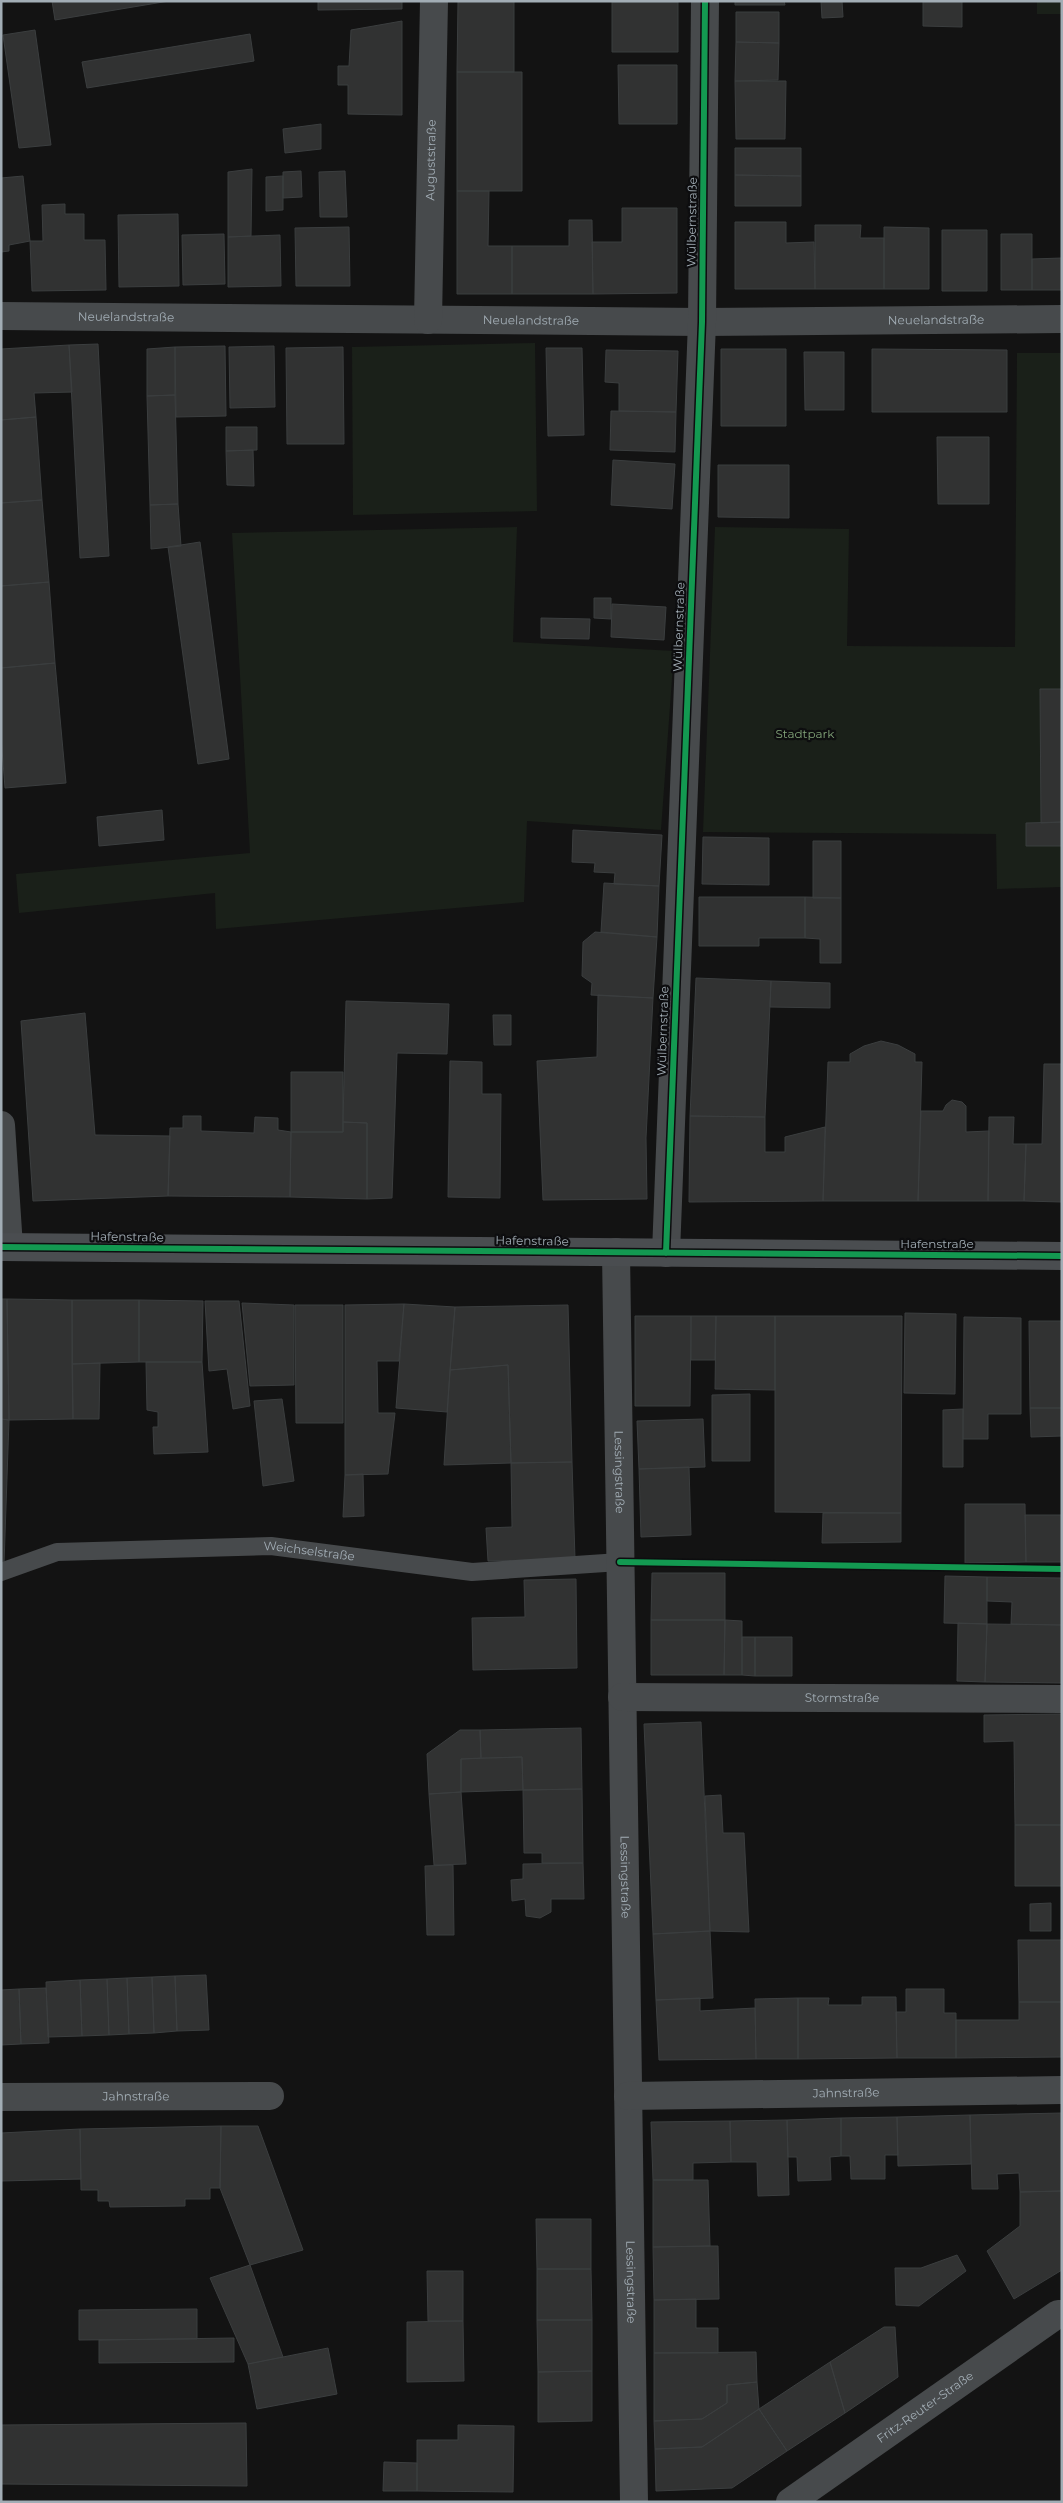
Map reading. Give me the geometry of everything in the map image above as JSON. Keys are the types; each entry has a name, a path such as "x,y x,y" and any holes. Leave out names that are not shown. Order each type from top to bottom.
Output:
{"street":[{"name":"Auguststraße","path":"428,320 434,1"},
{"name":"Wülbernstraße","path":"666,1253 702,322 705,1"},
{"name":"Neuelandstraße","path":"1,316 702,322 1062,319"},
{"path":"1,1124 5,1247"},
{"name":"Hafenstraße","path":"5,1247 1062,1256"},
{"name":"Lessingstraße","path":"616,1252 634,2502"},
{"name":"Stormstraße","path":"622,1697 1062,1699"},
{"name":"Jahnstraße","path":"628,2096 1062,2090"},
{"name":"Jahnstraße","path":"1,2097 270,2096"},
{"name":"Fritz-Reuter-Straße","path":"790,2502 1058,2314 1062,2314"}],"lane":[{"name":"Weichselstraße","path":"1,1572 57,1552 271,1546 472,1572 620,1562"}],"green space":[{"path":"1037,1 1062,1 1062,14 1037,14"},
{"path":"535,343 537,511 353,515 352,347"},
{"name":"Stadtpark","path":"1017,353 1062,353 1062,887 997,889 996,834 703,832 715,527 849,529 847,646 1015,647"},
{"path":"517,527 513,642 674,651 661,830 527,821 524,902 216,929 215,893 19,913 16,874 250,853 232,533"}],"building":[{"path":"52,1 169,1 55,20"},
{"path":"318,1 402,1 402,9 318,10"},
{"path":"458,1 514,1 514,72 457,72"},
{"path":"735,1 784,1 785,5 735,5"},
{"path":"821,1 842,1 843,17 822,18"},
{"path":"923,1 962,1 962,27 923,26"},
{"path":"612,2 678,2 678,52 612,52"},
{"path":"736,12 779,12 779,43 736,42"},
{"path":"402,21 402,115 348,114 348,85 338,85 338,66 349,66 351,30"},
{"path":"35,30 51,145 19,148 3,35"},
{"path":"250,34 254,61 87,88 82,62"},
{"path":"736,42 779,43 778,80 735,81"},
{"path":"618,65 677,65 677,124 619,124"},
{"path":"457,72 522,72 522,191 457,191"},
{"path":"735,81 786,81 785,139 736,139"},
{"path":"321,124 321,149 285,153 283,129"},
{"path":"735,148 801,148 801,176 735,175"},
{"path":"252,169 251,236 228,237 228,172"},
{"path":"301,171 302,197 283,198 283,172"},
{"path":"345,171 347,217 320,217 319,172"},
{"path":"735,175 801,176 801,206 735,206"},
{"path":"23,176 30,241 9,245 9,251 1,252 1,178"},
{"path":"283,176 283,210 266,211 266,177"},
{"path":"457,191 489,191 488,246 512,246 512,294 457,294"},
{"path":"65,204 65,214 84,214 84,240 105,240 106,290 32,291 30,241 43,241 42,205"},
{"path":"622,208 677,208 677,293 593,294 592,242 622,242"},
{"path":"178,214 179,286 119,287 118,215"},
{"path":"569,220 592,220 593,294 512,294 512,246 569,246"},
{"path":"735,222 786,222 786,243 814,242 815,289 735,289"},
{"path":"815,225 861,225 860,238 884,238 884,289 815,289"},
{"path":"349,227 350,286 296,286 295,228"},
{"path":"884,227 929,228 929,289 884,289"},
{"path":"942,230 987,230 987,291 942,291"},
{"path":"224,234 225,284 183,285 182,235"},
{"path":"1001,234 1032,234 1032,290 1001,290"},
{"path":"280,235 281,286 228,287 228,237"},
{"path":"1062,258 1062,290 1032,290 1032,259"},
{"path":"98,344 109,556 80,558 69,345"},
{"path":"69,345 72,392 34,393 36,417 1,420 1,349"},
{"path":"225,346 226,416 176,417 175,347"},
{"path":"274,346 275,407 230,408 229,347"},
{"path":"175,347 175,395 147,396 147,349"},
{"path":"343,347 344,444 287,444 286,348"},
{"path":"546,348 582,348 584,435 548,436"},
{"path":"721,349 786,349 786,426 721,426"},
{"path":"872,349 1007,350 1007,412 872,412"},
{"path":"606,350 678,351 676,412 619,411 619,383 605,382"},
{"path":"804,352 844,352 844,410 805,410"},
{"path":"175,395 178,504 150,505 147,396"},
{"path":"611,411 676,412 675,452 610,450"},
{"path":"36,417 42,500 1,503 1,420"},
{"path":"226,427 257,427 257,450 226,451"},
{"path":"937,437 989,437 989,504 938,504"},
{"path":"253,450 254,486 227,485 226,451"},
{"path":"613,460 675,464 672,509 611,505"},
{"path":"718,465 789,465 789,518 718,517"},
{"path":"42,500 49,582 1,586 1,503"},
{"path":"178,504 181,546 151,549 150,505"},
{"path":"200,542 229,759 198,764 168,547"},
{"path":"49,582 55,663 1,668 1,586"},
{"path":"594,598 611,598 611,619 594,618"},
{"path":"612,604 666,607 664,640 611,637"},
{"path":"541,618 590,619 589,639 541,638"},
{"path":"55,663 66,783 5,788 1,736 1,668"},
{"path":"1040,689 1062,689 1062,822 1041,823"},
{"path":"162,810 164,840 99,846 97,817"},
{"path":"1062,822 1062,846 1026,846 1026,823"},
{"path":"573,830 662,835 659,886 614,884 615,873 594,872 595,863 572,862"},
{"path":"703,837 769,838 769,885 702,884"},
{"path":"813,841 841,841 841,898 813,898"},
{"path":"604,883 659,886 657,937 601,932"},
{"path":"699,897 805,897 805,938 759,938 759,946 699,946"},
{"path":"805,897 841,898 841,963 820,963 820,939 805,938"},
{"path":"595,932 657,937 653,998 591,995 592,983 582,976 583,942"},
{"path":"696,978 771,981 765,1117 690,1116"},
{"path":"771,981 830,983 830,1008 770,1007"},
{"path":"598,995 653,998 646,1138 647,1199 543,1200 537,1061 597,1057"},
{"path":"346,1001 449,1004 447,1054 397,1053 392,1198 367,1199 367,1123 343,1122"},
{"path":"85,1013 95,1135 170,1136 168,1196 33,1201 21,1021"},
{"path":"493,1015 511,1015 511,1045 494,1045"},
{"path":"881,1041 898,1045 915,1054 915,1062 922,1062 918,1201 823,1201 828,1062 850,1062 850,1054 864,1046"},
{"path":"450,1061 482,1062 482,1094 501,1094 500,1198 448,1197"},
{"path":"1044,1064 1062,1064 1062,1202 1024,1201 1026,1144 1042,1144"},
{"path":"291,1072 343,1072 343,1132 291,1132"},
{"path":"952,1100 962,1102 966,1106 966,1132 989,1131 988,1201 918,1201 921,1111 943,1111"},
{"path":"183,1116 201,1116 201,1131 254,1133 255,1117 278,1118 278,1130 291,1132 290,1197 168,1196 170,1128 183,1128"},
{"path":"690,1116 765,1117 765,1152 785,1152 785,1137 825,1127 823,1201 689,1202"},
{"path":"989,1117 1014,1117 1013,1144 1026,1144 1024,1201 988,1201"},
{"path":"343,1122 367,1123 367,1199 290,1197 291,1132 343,1132"},
{"path":"1,1299 7,1299 9,1420 1,1419"},
{"path":"7,1299 72,1300 73,1419 9,1420"},
{"path":"72,1300 139,1300 139,1362 72,1364"},
{"path":"139,1300 203,1301 202,1362 139,1362"},
{"path":"205,1301 239,1301 250,1406 233,1409 227,1369 209,1371"},
{"path":"242,1303 294,1305 294,1385 250,1386"},
{"path":"404,1304 455,1307 447,1412 396,1408"},
{"path":"404,1304 399,1361 377,1361 378,1413 395,1413 388,1474 345,1475 345,1305"},
{"path":"295,1305 343,1305 343,1423 296,1423"},
{"path":"568,1305 572,1462 511,1463 508,1365 450,1370 455,1307"},
{"path":"905,1313 956,1314 955,1394 904,1393"},
{"path":"635,1316 691,1316 690,1406 635,1406"},
{"path":"691,1316 716,1316 715,1360 691,1360"},
{"path":"716,1316 775,1316 775,1390 715,1389"},
{"path":"775,1316 902,1316 901,1513 775,1512"},
{"path":"964,1317 1021,1318 1021,1414 988,1414 988,1439 963,1439"},
{"path":"1029,1321 1062,1321 1062,1408 1030,1408"},
{"path":"146,1362 202,1362 208,1452 154,1454 153,1427 158,1427 158,1412 147,1410"},
{"path":"100,1363 99,1419 73,1419 72,1364"},
{"path":"508,1365 511,1463 444,1465 450,1370"},
{"path":"750,1394 750,1461 712,1461 712,1395"},
{"path":"282,1399 294,1481 263,1486 254,1401"},
{"path":"1030,1408 1062,1408 1062,1436 1031,1437"},
{"path":"963,1409 963,1467 943,1467 943,1410"},
{"path":"1,1419 9,1420 4,1564 1,1565"},
{"path":"703,1419 705,1467 639,1469 637,1421"},
{"path":"572,1462 575,1559 488,1561 486,1528 512,1527 511,1463"},
{"path":"689,1467 691,1535 641,1537 639,1469"},
{"path":"363,1474 364,1516 343,1517 345,1475"},
{"path":"965,1504 1025,1504 1026,1562 965,1563"},
{"path":"823,1513 901,1513 901,1542 822,1543"},
{"path":"1025,1515 1062,1515 1062,1562 1026,1562"},
{"path":"652,1573 725,1573 725,1620 651,1620"},
{"path":"945,1576 987,1577 987,1624 944,1623"},
{"path":"987,1577 1062,1578 1062,1625 1011,1624 1012,1602 987,1601"},
{"path":"576,1579 577,1668 473,1670 472,1618 525,1617 524,1580"},
{"path":"651,1620 725,1620 724,1675 651,1675"},
{"path":"725,1620 742,1621 742,1675 724,1675"},
{"path":"958,1623 987,1624 985,1682 957,1681"},
{"path":"987,1624 1062,1625 1062,1683 985,1682"},
{"path":"742,1637 755,1637 755,1676 742,1675"},
{"path":"755,1637 792,1637 792,1676 755,1676"},
{"path":"1062,1714 1062,1825 1015,1825 1014,1741 984,1742 984,1715"},
{"path":"701,1722 710,1931 653,1934 644,1724"},
{"path":"581,1728 582,1789 523,1790 522,1757 481,1758 480,1730"},
{"path":"460,1730 480,1730 481,1758 461,1759 461,1792 429,1794 427,1754"},
{"path":"522,1757 523,1790 461,1792 461,1759"},
{"path":"582,1789 583,1863 542,1863 542,1853 524,1853 523,1790"},
{"path":"461,1792 466,1864 434,1865 429,1794"},
{"path":"721,1795 723,1833 744,1833 749,1932 710,1931 705,1796"},
{"path":"1015,1825 1062,1825 1062,1886 1015,1886"},
{"path":"583,1863 584,1899 551,1899 551,1912 540,1918 526,1916 525,1899 512,1901 511,1880 523,1879 523,1864"},
{"path":"453,1865 454,1935 427,1935 425,1866"},
{"path":"1051,1903 1051,1931 1030,1931 1030,1904"},
{"path":"710,1931 713,1998 656,2000 653,1934"},
{"path":"1018,1940 1062,1940 1062,2002 1019,2002"},
{"path":"206,1975 209,2030 177,2031 175,1976"},
{"path":"175,1976 177,2031 154,2033 152,1977"},
{"path":"152,1977 154,2033 129,2034 127,1978"},
{"path":"127,1978 129,2034 109,2035 107,1979"},
{"path":"107,1979 109,2035 82,2036 80,1980"},
{"path":"80,1980 82,2036 48,2037 46,1982"},
{"path":"46,1988 49,2043 21,2044 19,1989"},
{"path":"19,1989 21,2044 1,2045 1,1990"},
{"path":"906,1989 944,1989 944,2013 956,2013 956,2058 897,2058 896,2012 906,2012"},
{"path":"862,1997 896,1997 897,2058 798,2059 798,1998 829,1998 828,2005 862,2005"},
{"path":"700,1998 700,2011 755,2008 756,2059 659,2060 656,2000"},
{"path":"798,1998 798,2059 756,2059 755,1999"},
{"path":"1019,2002 1062,2002 1062,2057 956,2058 956,2020 1019,2020"},
{"path":"1062,2113 1062,2191 1020,2192 1019,2173 997,2174 998,2189 972,2189 970,2115"},
{"path":"970,2115 971,2164 898,2166 897,2117"},
{"path":"897,2117 898,2155 885,2155 885,2179 851,2179 850,2156 841,2156 841,2118"},
{"path":"841,2118 841,2156 830,2157 831,2180 798,2181 797,2157 788,2157 787,2120"},
{"path":"787,2120 789,2195 758,2196 757,2162 731,2162 730,2121"},
{"path":"730,2121 731,2162 693,2163 693,2180 653,2180 651,2122"},
{"path":"221,2126 220,2188 210,2188 210,2199 185,2199 185,2206 110,2207 109,2201 98,2201 98,2190 81,2190 80,2129"},
{"path":"221,2126 258,2126 303,2250 250,2265 220,2188"},
{"path":"80,2129 81,2179 1,2181 1,2133"},
{"path":"653,2180 708,2180 710,2246 653,2247"},
{"path":"1062,2191 1062,2270 1014,2299 987,2251 1020,2226 1020,2192"},
{"path":"536,2219 591,2219 591,2269 537,2269"},
{"path":"718,2246 719,2299 654,2300 653,2247"},
{"path":"957,2255 966,2271 919,2306 896,2305 895,2268 921,2268"},
{"path":"250,2265 283,2357 248,2364 210,2278"},
{"path":"537,2269 591,2269 592,2320 537,2320"},
{"path":"427,2271 463,2271 463,2321 428,2321"},
{"path":"696,2299 696,2328 718,2328 718,2353 654,2353 654,2300"},
{"path":"197,2309 197,2339 79,2340 79,2310"},
{"path":"537,2320 592,2320 592,2371 538,2372"},
{"path":"463,2321 464,2381 407,2382 407,2322"},
{"path":"884,2327 895,2327 898,2377 845,2413 830,2362"},
{"path":"234,2338 234,2362 99,2363 99,2340"},
{"path":"328,2348 337,2394 257,2409 248,2364"},
{"path":"756,2352 757,2382 727,2385 727,2403 702,2419 654,2421 654,2353"},
{"path":"830,2362 845,2413 787,2451 759,2409"},
{"path":"592,2371 592,2421 538,2422 538,2372"},
{"path":"757,2382 759,2409 702,2447 655,2449 654,2421 702,2419 727,2403 727,2385"},
{"path":"759,2409 787,2451 732,2488 656,2491 655,2449 702,2447"},
{"path":"246,2423 247,2486 1,2484 1,2425"},
{"path":"458,2425 514,2426 513,2492 417,2491 417,2440 458,2440"},
{"path":"384,2462 417,2463 417,2491 383,2491"}],"cycle path":[{"path":"666,1253 702,322 705,1"},
{"path":"1,1247 1062,1256"},
{"path":"620,1562 1062,1569"}]}
